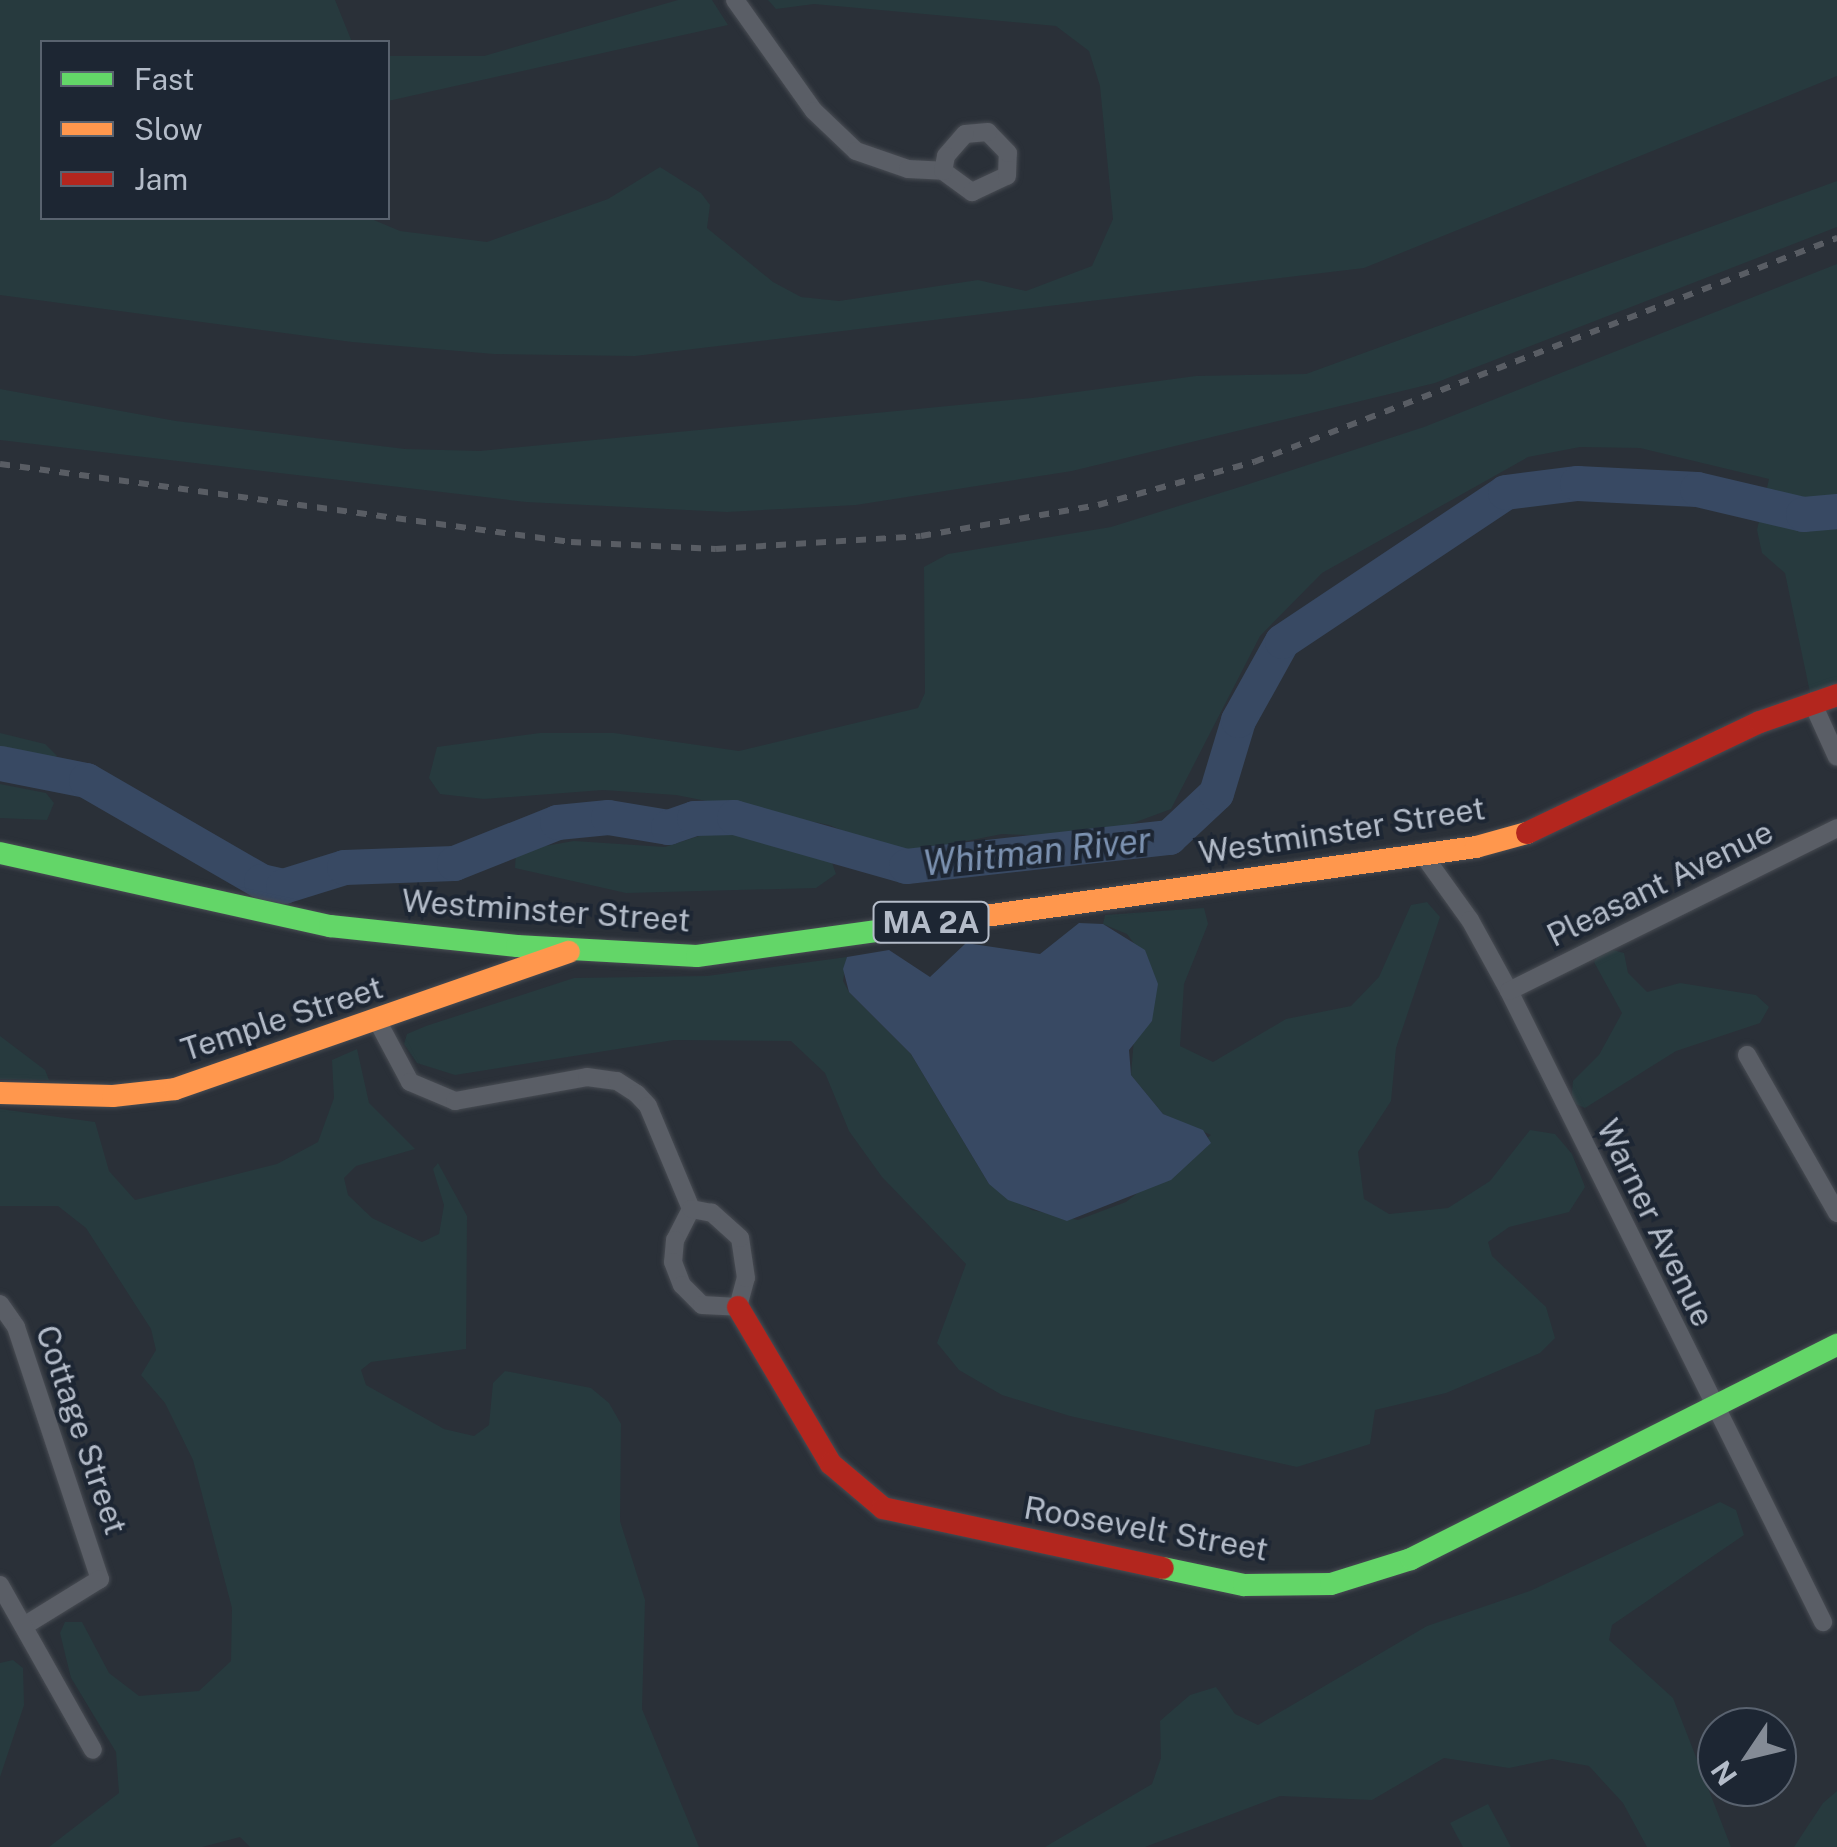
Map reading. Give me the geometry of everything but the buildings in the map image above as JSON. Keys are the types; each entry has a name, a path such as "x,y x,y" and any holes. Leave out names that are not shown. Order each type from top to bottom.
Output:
{"main road":[{"name":"Westminster Street","path":"0,853 298,921 574,950 697,956 1424,856 1530,832 1812,702 1837,695"},
{"name":"Temple Street","path":"0,1093 113,1096 175,1089 378,1022 574,950"},
{"name":"Roosevelt Street","path":"738,1307 831,1464 883,1508 1244,1586 1331,1584 1412,1559 1837,1345"}],"street":[{"path":"735,0 834,135 882,161 943,171"},
{"path":"1812,702 1837,757"},
{"name":"Pleasant Avenue","path":"1509,991 1837,828"},
{"name":"Warner Avenue","path":"1424,856 1470,920 1509,991 1712,1409 1823,1622"},
{"path":"378,1022 410,1082 455,1101 587,1078 617,1082 648,1106 691,1209 675,1240 673,1262 682,1285 702,1305 738,1307 746,1278 740,1238 712,1213 691,1209"},
{"path":"1747,1055 1837,1212"},
{"name":"Cottage Street","path":"0,1304 16,1327 100,1579 24,1626"},
{"path":"0,1585 92,1750"}],"green space":[{"path":"0,0 335,0 351,40 40,40 40,220 374,220 400,231 487,242 608,199 660,167 701,193 710,205 707,228 773,282 801,297 839,301 978,280 1026,291 1092,266 1113,219 1100,86 1089,51 1056,26 814,4 776,9 768,0 1837,0 1837,76 1364,268 635,356 494,354 352,342 0,295"},
{"path":"678,0 712,0 728,25 390,101 390,56 484,56"},
{"path":"1837,181 1837,227 1435,383 1072,471 856,505 727,512 526,502 0,440 0,389 176,421 405,449 480,451 1032,398 1196,376 1306,374"},
{"path":"1837,264 1837,695 1812,702 1785,573 1762,553 1757,530 1769,479 1640,448 1580,447 1528,457 1322,573 1260,636 1171,809 1093,838 1002,834 900,854 829,825 676,795 603,790 484,799 440,794 429,778 437,747 540,733 614,733 739,751 918,708 925,693 924,567 948,554 1111,527 1424,427"},
{"path":"0,733 45,744 57,756 46,763 0,752"},
{"path":"0,784 46,793 54,803 47,820 0,818"},
{"path":"747,834 830,857 836,874 816,888 626,893 515,868 516,851 574,841 665,847 702,835"},
{"path":"1427,902 1440,917 1396,1048 1391,1101 1358,1152 1364,1199 1389,1214 1448,1208 1490,1181 1530,1130 1555,1134 1572,1154 1585,1187 1569,1212 1509,1227 1488,1242 1492,1256 1546,1307 1555,1338 1540,1353 1446,1393 1375,1410 1370,1444 1297,1467 1070,1416 1002,1395 959,1370 937,1343 966,1264 882,1177 849,1131 825,1073 791,1041 674,1040 455,1075 417,1063 404,1044 407,1034 426,1026 574,978 707,976 847,957 843,981 849,992 911,1054 989,1184 1032,1210 1078,1220 1126,1202 1211,1135 1163,1114 1131,1075 1134,1038 1152,1021 1148,962 1127,934 1103,924 1105,915 1204,908 1208,924 1184,984 1180,1046 1213,1062 1286,1019 1351,1006 1379,977 1411,905"},
{"path":"1604,948 1624,953 1628,973 1647,992 1680,983 1756,995 1769,1007 1760,1023 1676,1051 1585,1108 1571,1102 1573,1081 1599,1055 1622,1013 1594,962"},
{"path":"0,1036 45,1070 49,1080 0,1079"},
{"path":"357,1049 369,1103 415,1149 356,1166 344,1178 348,1195 372,1218 422,1242 439,1234 444,1205 433,1169 438,1163 467,1216 466,1349 371,1362 361,1370 366,1385 444,1429 474,1436 489,1425 493,1383 505,1371 591,1388 609,1403 621,1424 620,1521 645,1600 642,1709 699,1847 250,1847 240,1837 202,1847 49,1847 119,1793 116,1752 71,1678 60,1633 65,1622 82,1622 109,1673 139,1696 199,1691 231,1661 232,1608 193,1460 165,1403 141,1375 156,1350 151,1329 86,1228 58,1206 0,1206 0,1109 95,1122 109,1171 135,1200 277,1164 318,1142 334,1098 332,1060"},
{"path":"1720,1502 1736,1510 1744,1535 1612,1625 1609,1640 1673,1698 1697,1760 1697,1807 1715,1807 1731,1847 1647,1847 1623,1803 1589,1766 1552,1759 1509,1768 1444,1758 1372,1800 1280,1796 1145,1847 1045,1847 1152,1784 1161,1758 1160,1721 1190,1695 1216,1687 1235,1714 1258,1725 1427,1626 1530,1591"},
{"path":"13,1660 23,1668 24,1705 0,1777 0,1663"},
{"path":"1837,1791 1837,1847 1794,1847 1823,1803"},
{"path":"1488,1804 1511,1847 1463,1847 1450,1823"}],"water":[{"path":"1079,923 1103,924 1145,950 1158,984 1152,1021 1129,1050 1131,1075 1163,1114 1203,1130 1211,1143 1171,1180 1067,1221 1008,1200 989,1184 911,1054 849,992 843,969 847,957 889,950 930,977 966,943 1040,954"}],"waterway":[{"name":"Whitman River","path":"0,763 86,780 261,881 283,886 344,867 454,863 557,822 608,817 668,827 694,818 734,817 906,866 1169,837 1216,793 1238,720 1282,641 1505,492 1577,483 1697,489 1803,514 1837,511"}],"railway":[{"path":"0,464 571,542 716,549 921,536 1098,505 1254,462 1837,238"}],"traffic: fast":[{"path":"0,853 330,926 517,946 697,956 978,917"},
{"path":"1163,1568 1244,1585 1331,1584 1411,1559 1837,1345"}],"traffic: slow":[{"path":"978,917 1476,847 1527,833"},
{"path":"0,1093 113,1096 175,1089 569,952"}],"traffic: jam":[{"path":"1527,833 1760,722 1837,695"},
{"path":"738,1307 831,1464 883,1508 1163,1568"}]}
